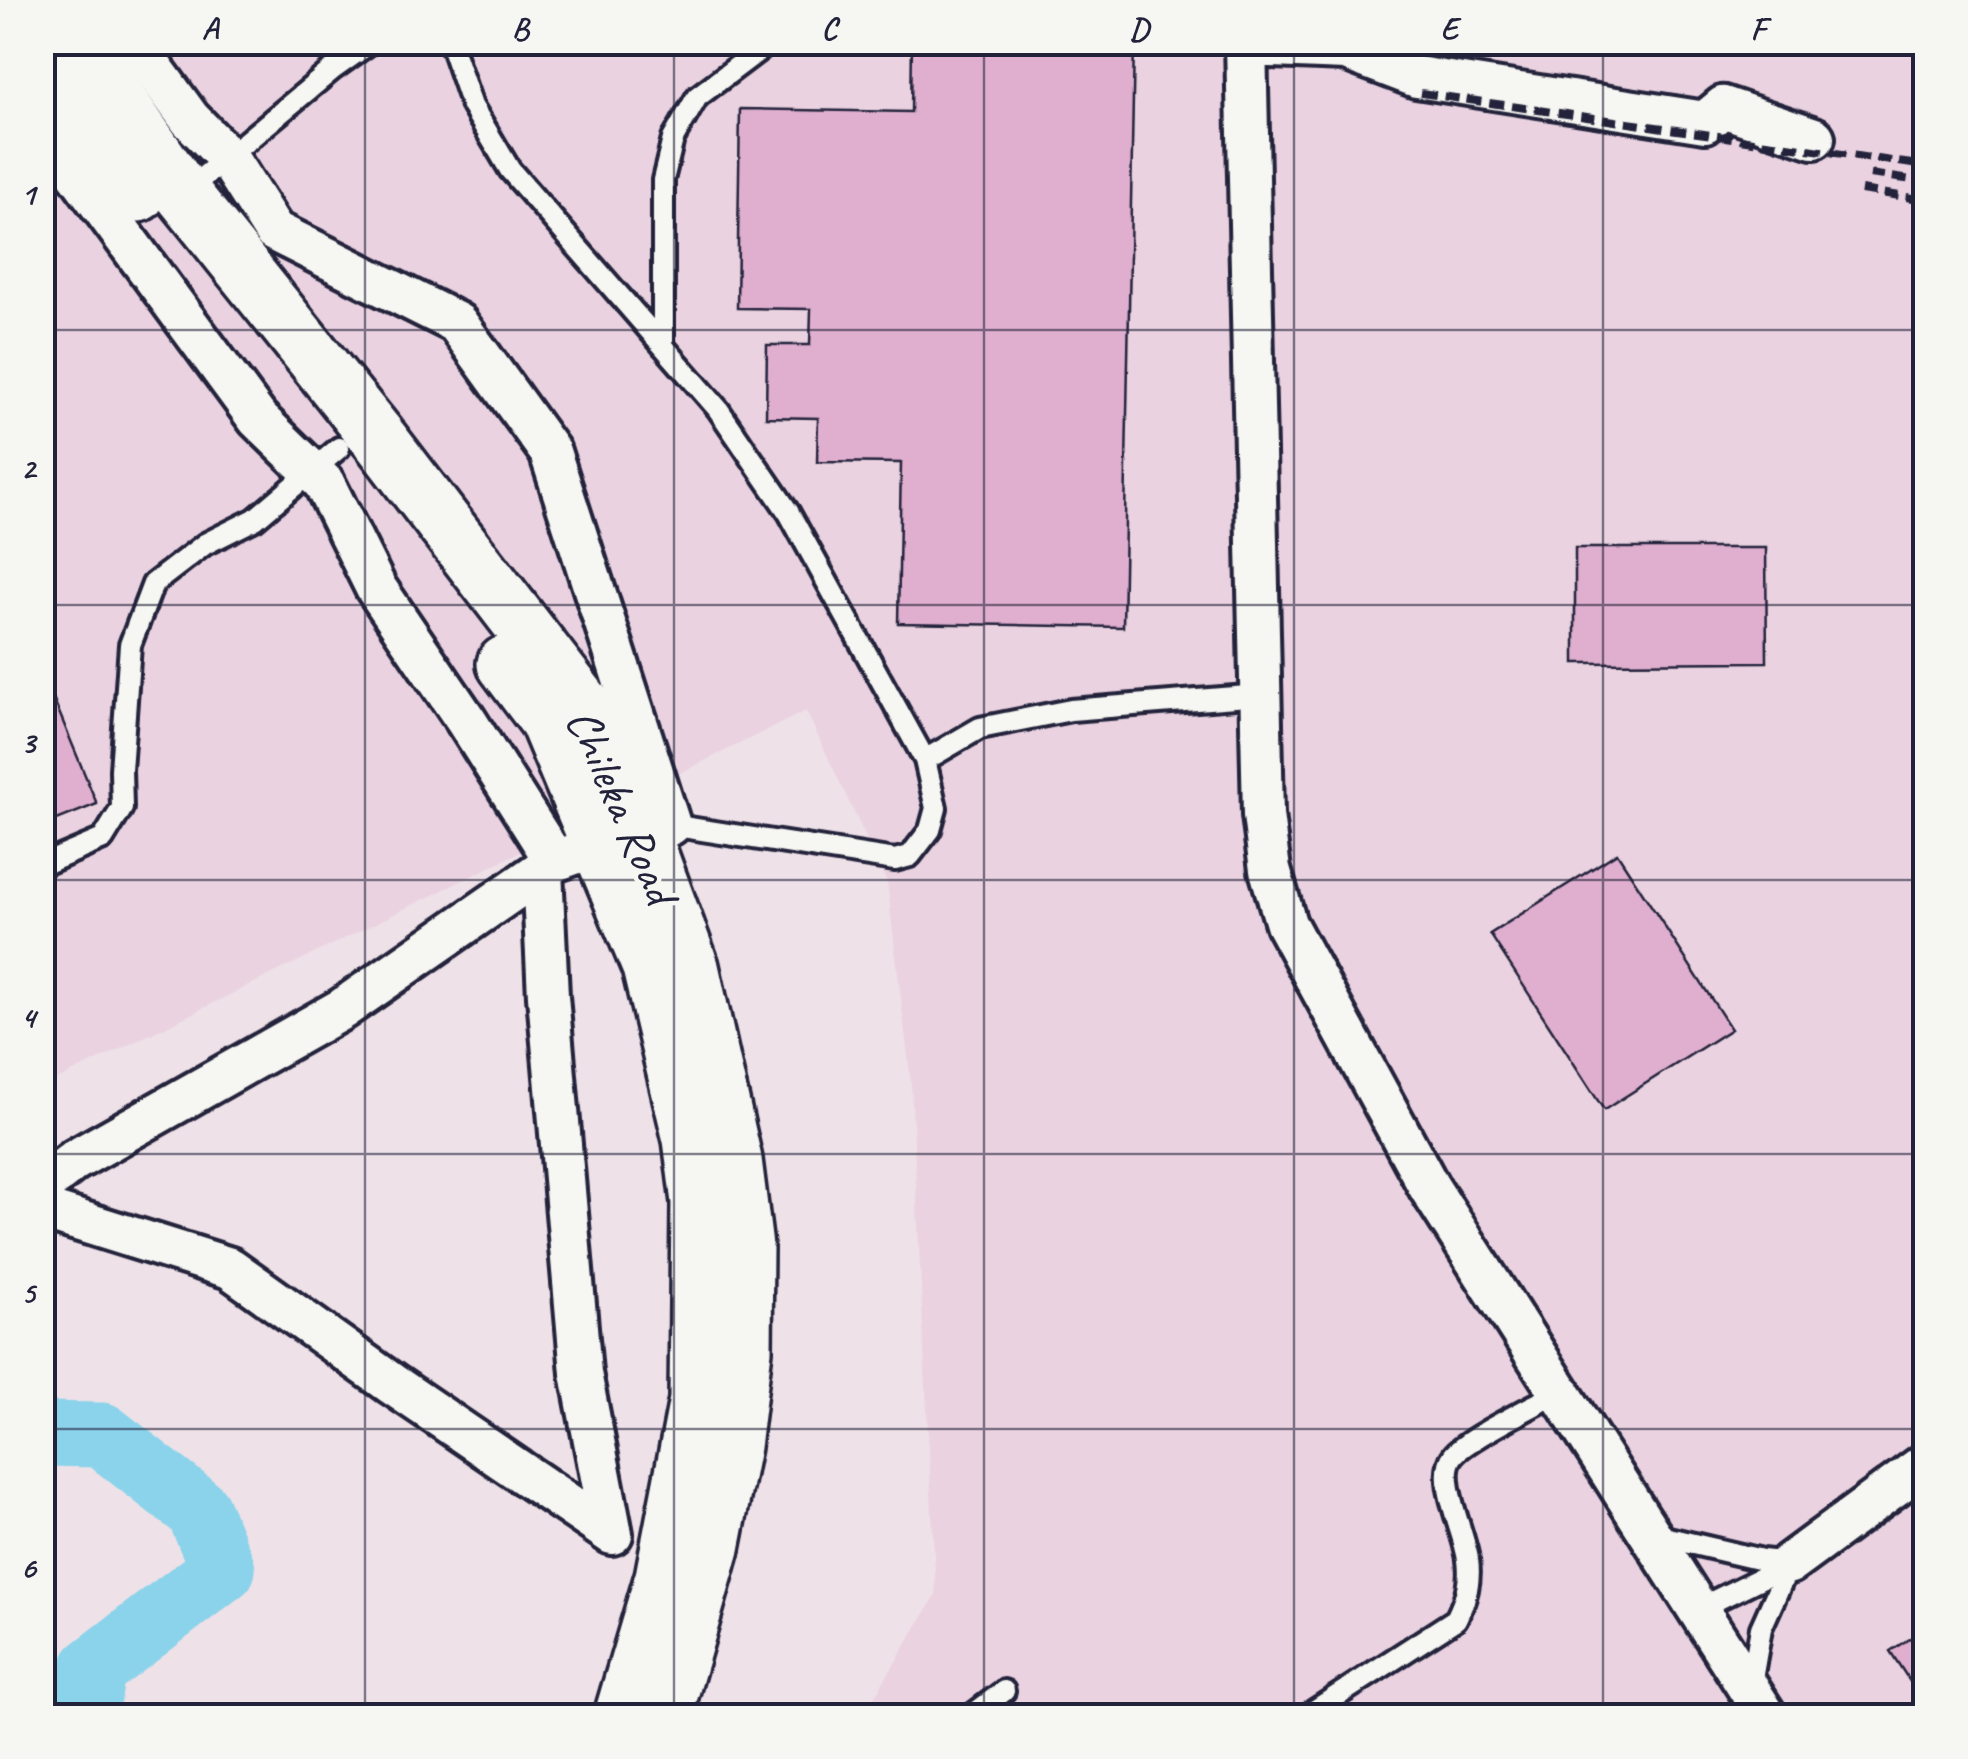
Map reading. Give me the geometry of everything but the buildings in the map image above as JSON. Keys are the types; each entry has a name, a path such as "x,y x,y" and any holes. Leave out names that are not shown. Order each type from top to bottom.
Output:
{"highway":[{"name":"Chileka Road","path":"82,68 381,441 582,702 602,846 691,967 734,1160 745,1248 744,1350 732,1446 712,1548 664,1716"},
{"path":"82,68 125,176 326,460 547,720 650,967 691,1138 700,1202 698,1400 663,1577 622,1716"}],"street":[{"path":"1758,1704 1429,1187 1286,924 1270,870 1263,815 1246,44 1348,46 1417,78 1705,122 1723,106 1814,138"},
{"path":"42,1209 230,1268 612,1534 581,1374 548,996 602,846 550,452 458,323 274,231 228,157 190,119 82,68"},
{"path":"42,1186 75,1160 342,1010 602,846"},
{"path":"1790,1564 1926,1462"}],"lane":[{"path":"182,194 371,42"},
{"path":"450,42 472,106 510,170 718,408 789,513 925,760 936,808 930,830 910,856 895,860 602,846"},
{"path":"663,346 663,180 673,138 697,97 770,42"},
{"path":"42,865 103,839 122,808 130,645 153,584 204,544 254,520 326,460"},
{"path":"925,760 980,728 1053,713 1260,696"},
{"path":"1306,1716 1456,1619 1468,1593 1468,1560 1447,1478 1451,1458 1468,1442 1559,1392"},
{"path":"1648,1534 1790,1564"},
{"path":"1696,1610 1790,1564"},
{"path":"1758,1704 1761,1628 1790,1564"},
{"path":"971,1716 1004,1691"}],"shaded area":[{"path":"43,43 1925,43 1925,1716 863,1716 936,1595 911,1083 887,882 806,711 43,1087"}],"waterway":[{"path":"42,1434 102,1435 198,1510 223,1569 93,1669 86,1716"}],"railway":[{"path":"1421,93 1926,166"},
{"path":"1870,174 1926,182"},
{"path":"1861,190 1926,200"}]}
